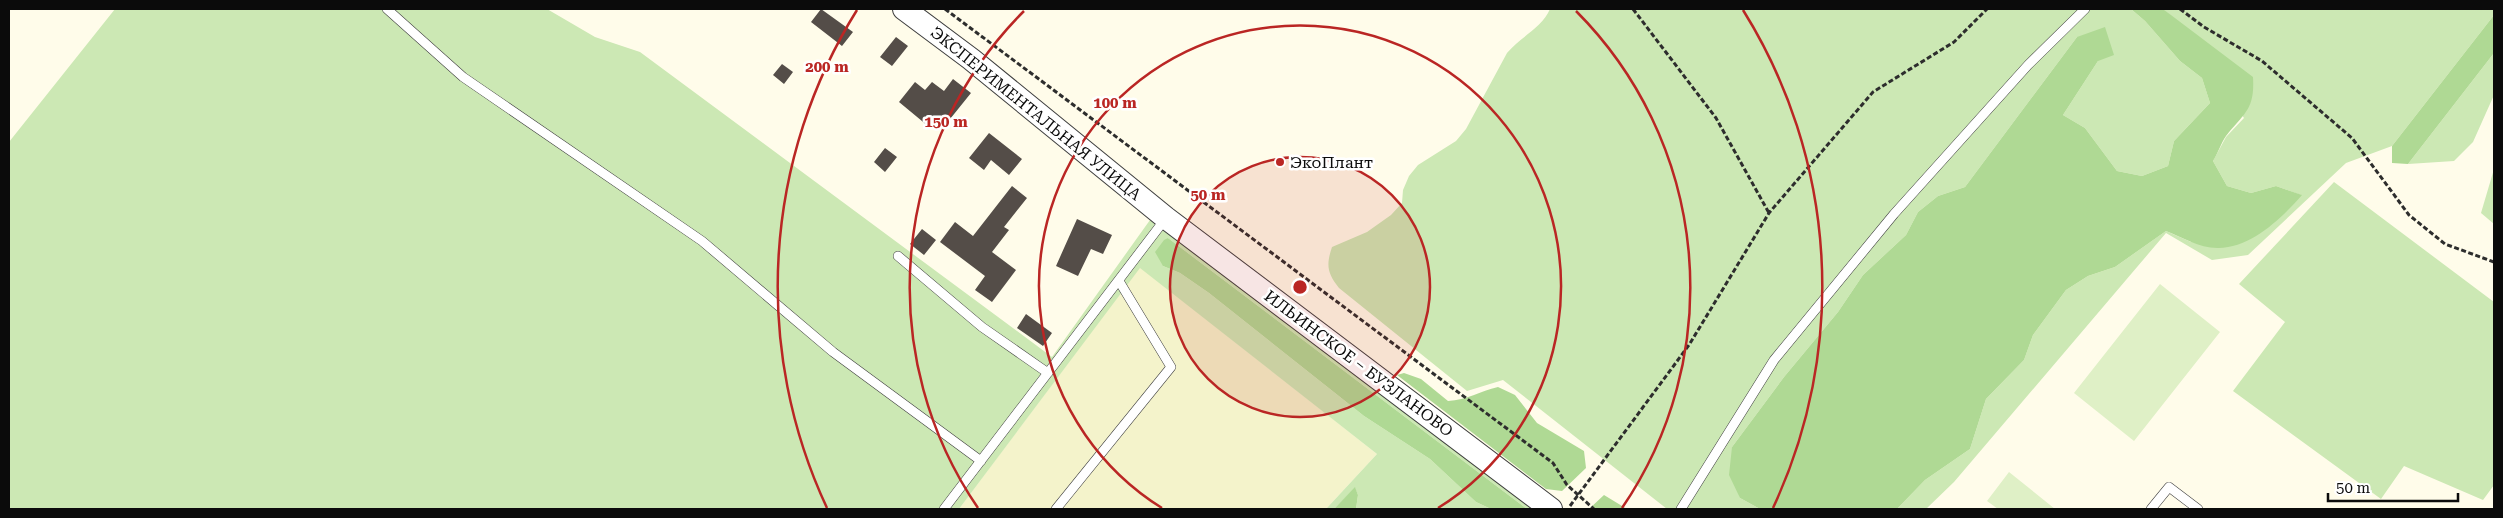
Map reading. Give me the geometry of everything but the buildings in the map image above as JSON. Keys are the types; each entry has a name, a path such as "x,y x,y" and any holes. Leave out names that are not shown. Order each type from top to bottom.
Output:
{"street":[{"name":"ЭКСПЕРИМЕНТАЛЬНАЯ УЛИЦА","path":"904,9 971,59 1166,218"},
{"name":"ИЛЬИНСКОЕ – БУЗЛАНОВО","path":"1166,218 1551,509"}],"lane":[{"path":"387,9 463,77 702,241 833,352 981,461"},
{"path":"1681,509 1774,360 1894,214 2028,65 2085,9"},
{"path":"944,509 1166,218"},
{"path":"898,256 982,327 1048,373"},
{"path":"1056,509 1171,367 1119,281"},
{"path":"2151,509 2168,487 2198,509"}],"path":[{"path":"945,9 1553,463 1567,485 1594,509"},
{"path":"1633,9 1716,118 1769,213"},
{"path":"1567,509 1579,496 1690,345 1769,213 1873,92 1954,42 1987,9"},
{"path":"2180,9 2204,27 2262,61 2352,138 2409,216 2445,244 2494,262"}],"green space":[{"path":"115,9 547,9 595,37 640,52 1052,357 1150,220 1535,509 1527,509 1168,238 1163,266 1180,273 1209,293 1364,416 1430,459 1476,502 1491,509 1356,509 1358,495 1355,488 1334,509 1326,509 1377,454 1140,268 959,509 9,509 9,142"},
{"path":"1550,9 2131,9 2145,21 2180,61 2202,78 2210,103 2174,141 2168,166 2142,176 2117,171 2085,128 2063,115 2098,61 2077,37 1965,187 1938,196 1918,212 1906,235 1863,275 1838,312 1784,377 1732,447 1740,498 1760,509 1667,509 1503,380 1467,391 1339,288 1332,278 1329,269 1328,264 1332,247 1367,232 1391,215 1402,203 1403,190 1409,176 1418,165 1456,141 1466,129 1507,53 1542,22"},
{"path":"2131,9 2163,9 2253,77 2250,104 2243,116 2226,136 2213,161 2227,186 2251,193 2276,186 2302,195 2275,223 2241,244 2210,248 2166,231 2115,267 2088,276 2066,290 2033,335 2024,360 1986,399 1970,449 1925,480 1897,509 1760,509 1740,498 1729,475 1732,447 1784,377 1838,312 1863,275 1906,235 1918,212 1938,196 1965,187 2077,37 2105,27 2114,55 2098,61 2063,115 2085,128 2117,171 2142,176 2168,166 2174,141 2210,103 2202,78 2180,61 2145,21"},
{"path":"2163,9 2494,9 2494,15 2392,146 2346,163 2248,255 2212,260 2166,233 1954,482 1926,509 1897,509 1925,480 1970,449 1986,399 2024,360 2033,335 2066,290 2088,276 2115,267 2166,231 2191,242 2301,195 2276,186 2251,193 2227,186 2213,161 2226,137 2244,118 2177,21"},
{"path":"2494,15 2494,53 2408,164 2392,163 2392,146"},
{"path":"2494,53 2494,95 2473,142 2454,161 2408,164"},
{"path":"2494,169 2494,224 2481,213"},
{"path":"2334,182 2494,302 2494,485 2483,500 2404,466 2381,499 2233,391 2285,322 2239,284"},
{"path":"1168,238 1527,509 1491,509 1476,502 1430,459 1364,416 1209,293 1180,273 1163,266 1155,252 1164,240"},
{"path":"1140,267 1377,454 1326,509 959,509"},
{"path":"2160,284 2220,332 2134,441 2074,393"},
{"path":"1404,373 1421,379 1448,401 1461,399 1498,387 1515,395 1537,423 1584,451 1586,468 1562,491 1546,489 1397,375"},
{"path":"2009,472 2055,509 1998,509 1987,501"},
{"path":"1355,487 1358,495 1356,509 1334,509"},
{"path":"1604,495 1627,509 1589,509"}],"place":[{"name":"ЭкоПлант","path":"1280,162"}]}
